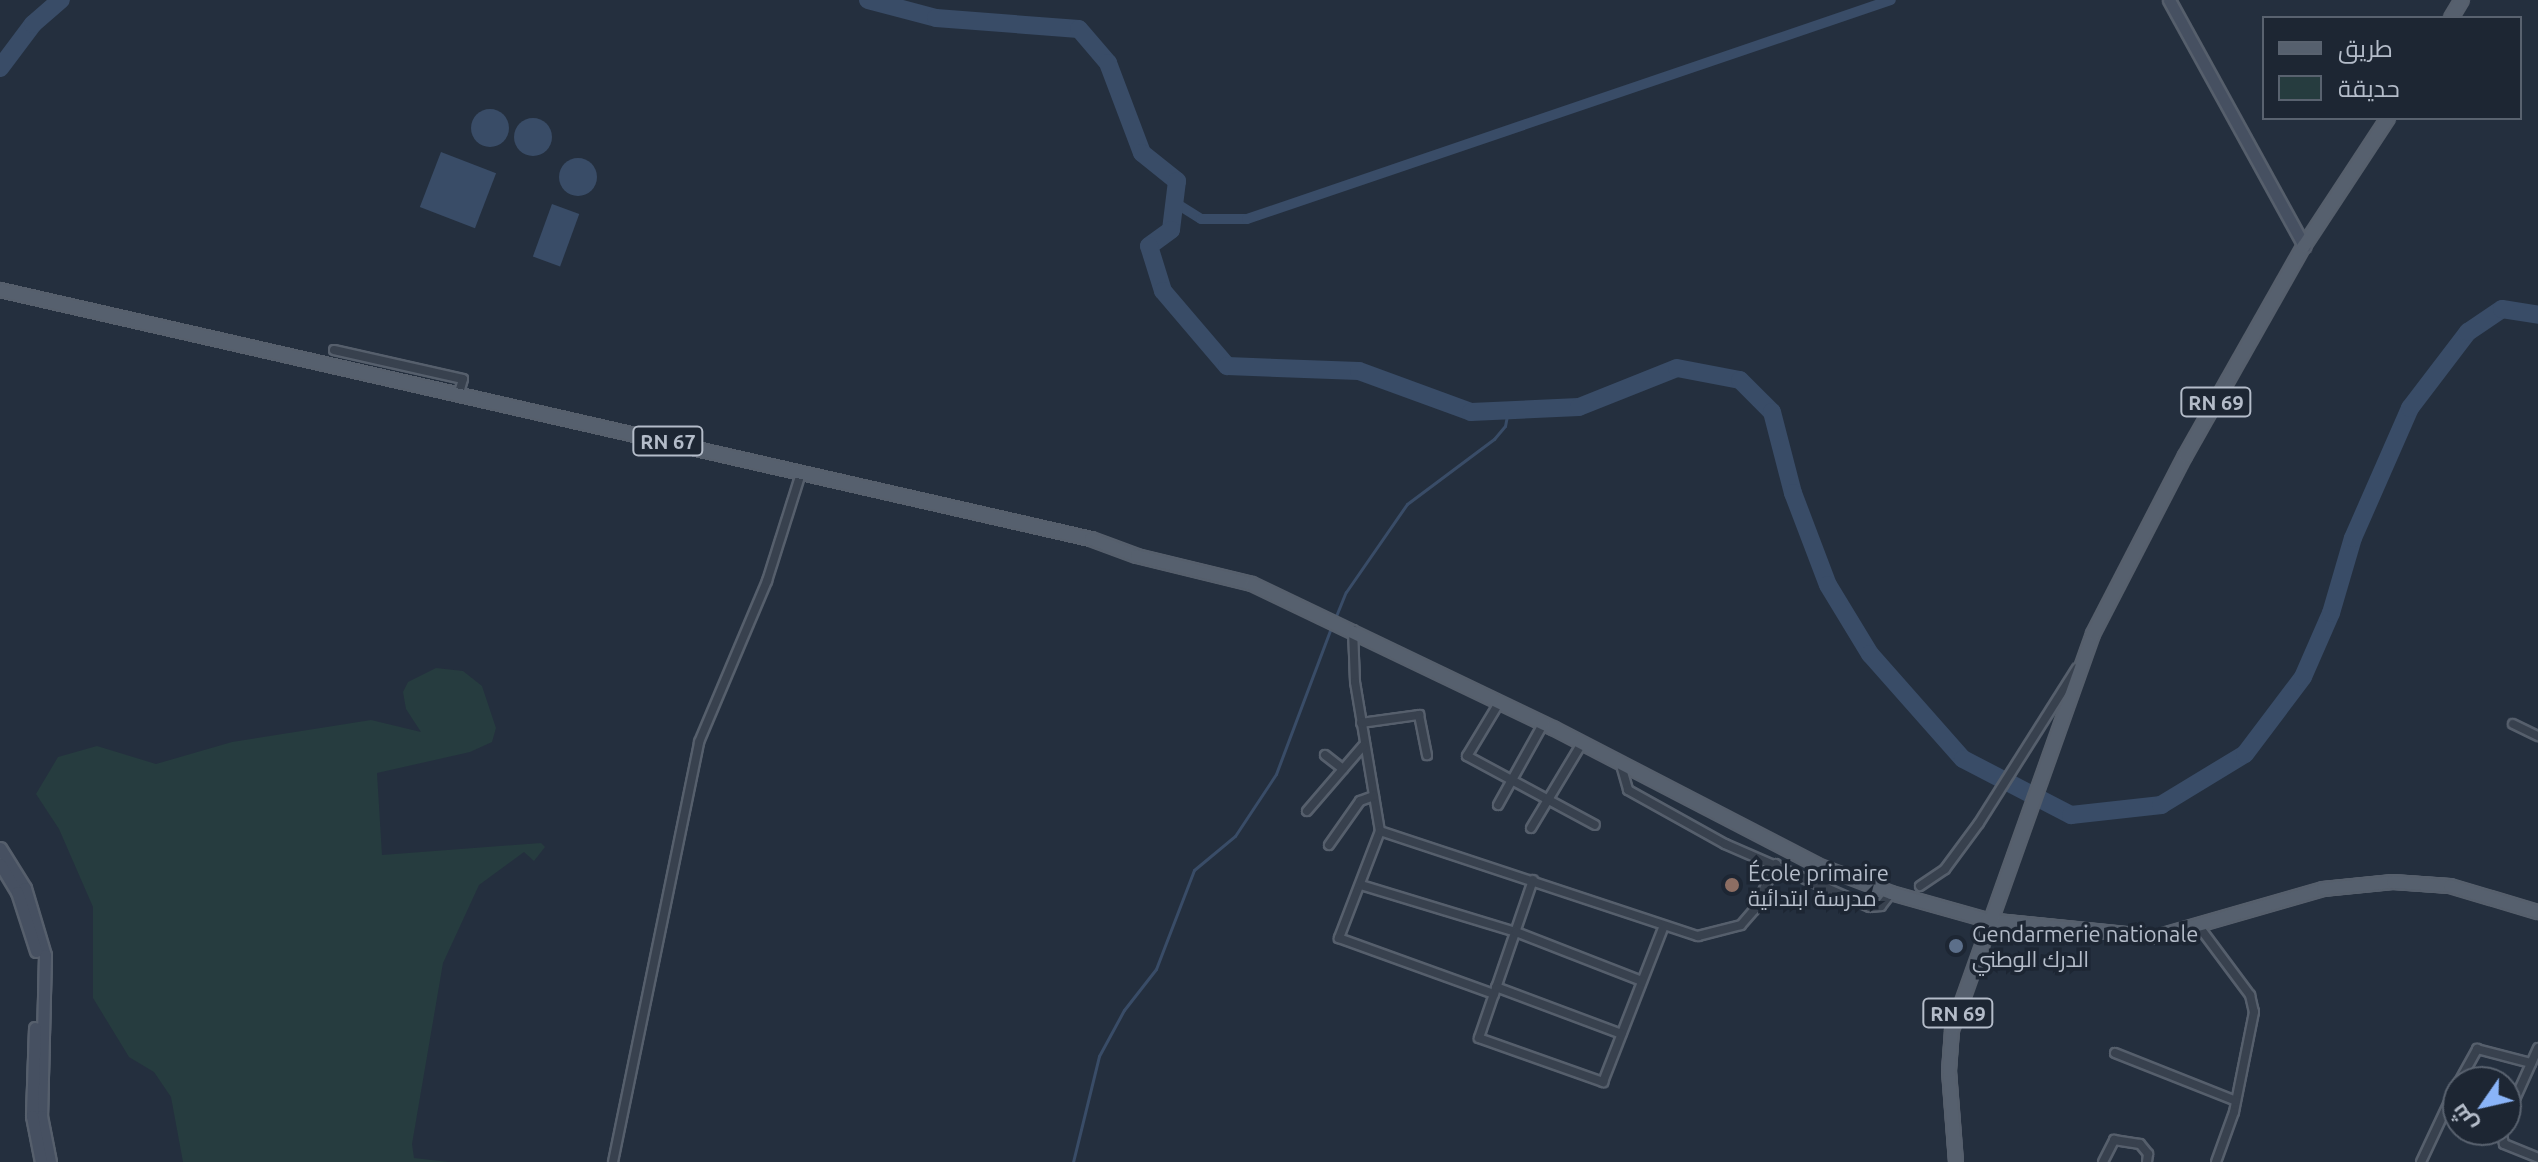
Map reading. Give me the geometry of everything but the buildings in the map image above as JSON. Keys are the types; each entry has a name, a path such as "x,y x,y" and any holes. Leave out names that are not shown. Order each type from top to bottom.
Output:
{"main road":[{"path":"2169,0 2304,246"},
{"name":"RN 69","path":"1956,1162 1949,1071 1952,1030 1987,920 2086,654 2136,546 2304,246 2387,120"},
{"name":"RN 67","path":"0,290 801,473 1200,568 1262,587 1582,743 1817,865 1891,893 1987,920 2156,937 2200,928 2323,889 2393,882 2450,886 2538,912"},
{"path":"0,848 25,888 45,955 41,1116 50,1162"},
{"path":"0,864 17,892 38,956 32,1116 41,1162"}],"street":[{"path":"334,350 463,379 459,393"},
{"path":"613,1162 699,742 770,572 801,473"},
{"path":"1348,627 1363,746 1380,831 1339,938 1622,1034"},
{"path":"1920,886 1945,869 1979,823 2040,721 2086,654"},
{"path":"1499,703 1467,756 1595,825"},
{"path":"1361,723 1419,715 1427,755"},
{"path":"1498,805 1543,724"},
{"path":"2513,724 2538,736"},
{"path":"1531,828 1582,743"},
{"path":"1307,811 1363,746"},
{"path":"1325,755 1343,769"},
{"path":"1621,765 1628,790 1725,844 1870,907 1881,906 1891,893"},
{"path":"1329,845 1360,801 1374,796"},
{"path":"1380,831 1533,880 1663,928 1698,936 1741,925 1754,910 1776,864"},
{"path":"1533,880 1479,1038 1603,1082 1663,928"},
{"path":"1361,885 1516,932 1642,981"},
{"path":"2200,928 2253,1004 2236,1101 2216,1162"},
{"path":"2522,1083 2538,1048"},
{"path":"2468,1066 2477,1049 2531,1063"},
{"path":"2115,1053 2236,1101"},
{"path":"2421,1162 2442,1117"},
{"path":"2103,1162 2114,1140 2140,1144 2148,1154 2147,1162"},
{"path":"2509,1146 2538,1158"}],"green space":[{"path":"436,668 463,671 482,686 496,728 492,742 470,752 377,773 382,855 541,843 545,847 534,861 524,852 479,885 443,963 412,1144 414,1158 449,1162 183,1162 171,1097 154,1072 129,1057 93,998 93,907 59,829 36,794 58,757 97,746 156,764 232,742 371,720 421,732 406,709 403,692 408,682"}],"water":[{"path":"490,109 504,114 509,128 504,142 490,147 476,142 471,128 476,114"},
{"path":"533,118 547,123 552,137 547,151 533,156 519,151 514,137 519,123"},
{"path":"441,152 496,173 475,228 420,207"},
{"path":"578,158 592,163 597,177 592,191 578,196 564,191 559,177 564,163"},
{"path":"552,204 579,214 560,267 533,257"}],"waterway":[{"path":"0,68 33,24 61,0"},
{"path":"868,0 936,18 1079,29 1108,63 1142,153 1177,181 1171,230 1149,246 1163,291 1227,366 1359,371 1471,412 1579,407 1677,368 1740,380 1772,412 1793,493 1828,585 1870,654 1963,759 2071,815 2161,805 2245,754 2303,677 2331,613 2353,538 2410,408 2468,332 2502,309 2538,315"},
{"path":"1174,202 1201,219 1247,219 1891,0"},
{"path":"1334,621 1346,592 1407,504 1494,439 1505,426 1508,410"},
{"path":"1073,1162 1099,1056 1124,1010 1156,969 1194,870 1235,836 1276,774 1331,628"}],"place":[{"name":"École primaire مدرسة ابتدائية","path":"1732,885"},
{"name":"Gendarmerie nationale الدرك الوطني","path":"1956,946"}]}
